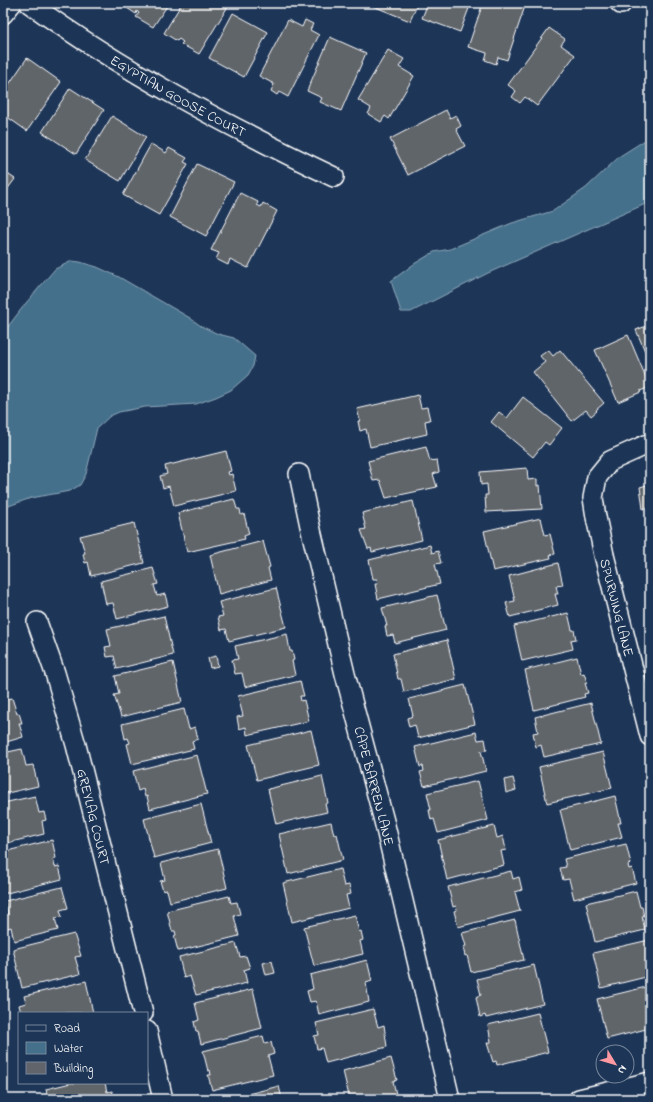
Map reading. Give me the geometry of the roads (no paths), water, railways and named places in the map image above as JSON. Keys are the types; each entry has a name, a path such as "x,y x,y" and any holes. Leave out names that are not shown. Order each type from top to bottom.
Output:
{"street":[{"path":"3,14 12,3"},
{"name":"EGYPTIAN GOOSE COURT","path":"29,3 88,43 152,83 216,119 334,177"},
{"name":"SPURWING LANE","path":"650,443 610,461 597,477 593,498 596,517 650,736"},
{"name":"CAPE BARREN LANE","path":"299,474 345,674 384,821 450,1099"},
{"name":"GREYLAG COURT","path":"37,622 55,673 76,745 143,1012"},
{"path":"148,1035 163,1099"},
{"path":"578,1099 650,1082"}],"water":[{"path":"650,137 650,202 488,273 411,312 401,312 391,281 414,264 434,252 450,249 512,223 553,211 586,188 620,156"},
{"path":"72,261 97,267 119,277 190,318 201,326 218,334 234,338 255,356 253,366 248,375 231,390 196,404 145,407 119,412 110,416 97,428 86,474 80,485 70,491 31,498 3,508 3,333 55,269"}]}
